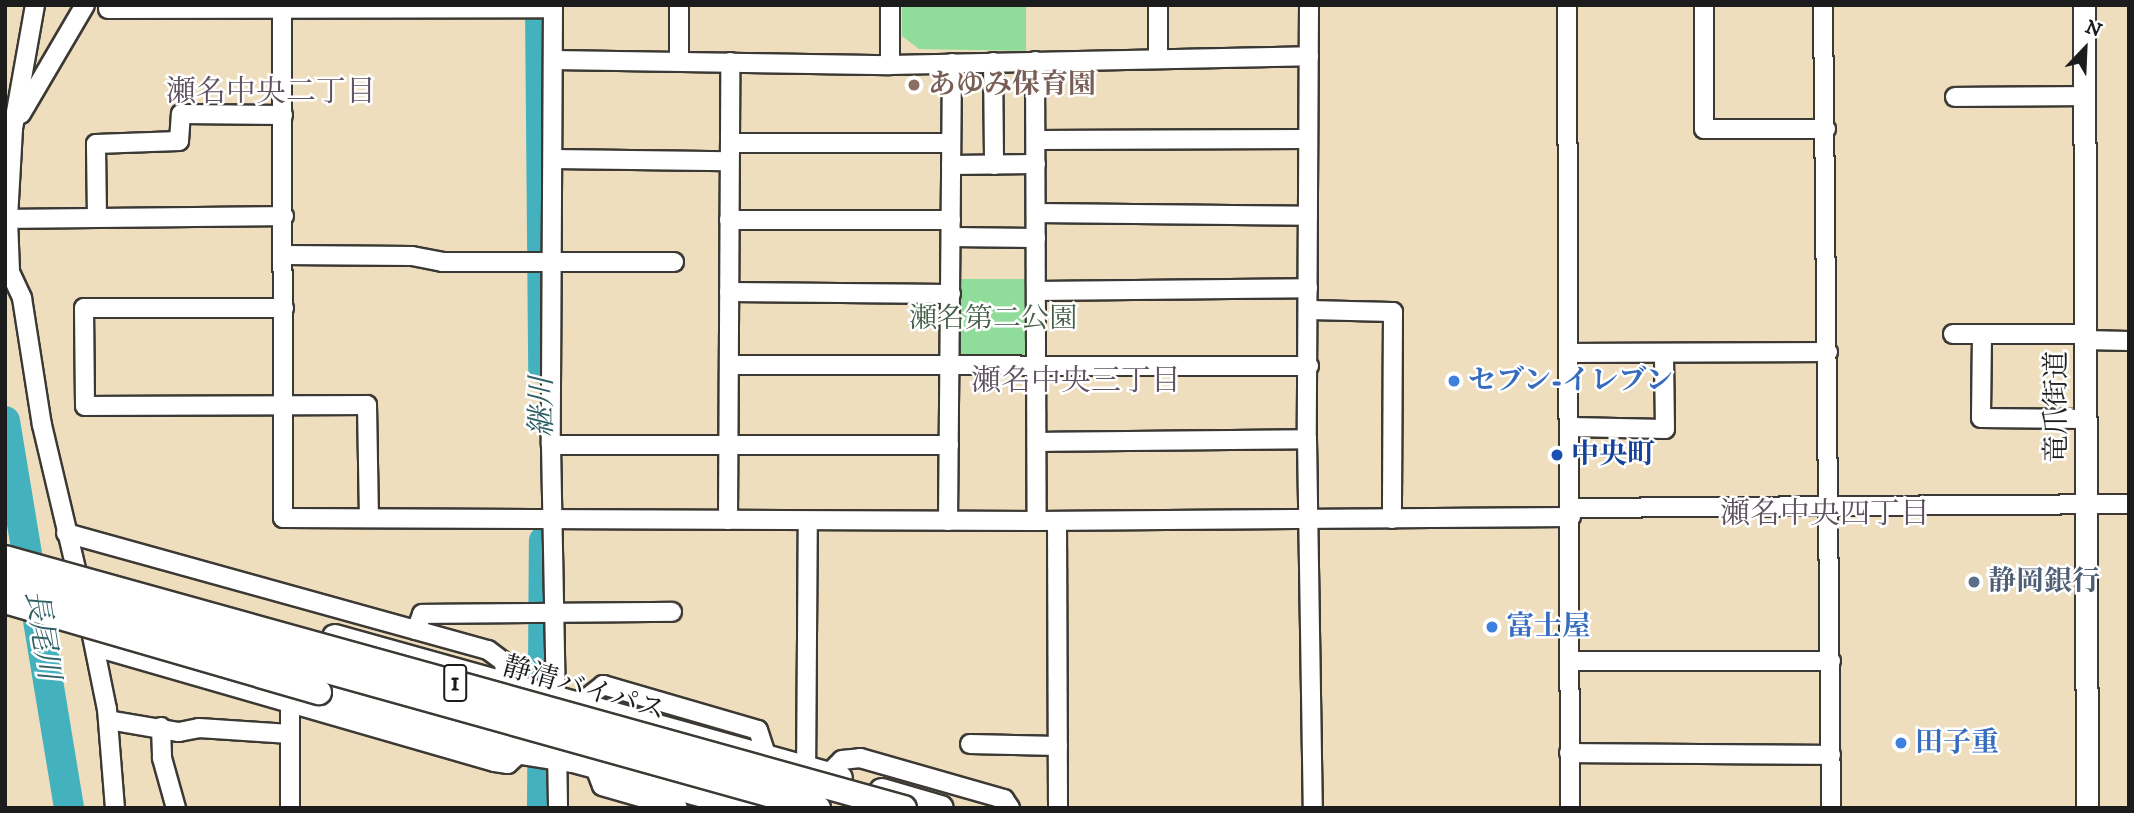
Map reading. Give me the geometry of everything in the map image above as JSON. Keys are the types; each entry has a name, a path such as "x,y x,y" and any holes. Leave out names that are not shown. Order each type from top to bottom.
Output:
{"highway":[{"name":"1","path":"5,540 335,637 941,808"},
{"name":"静清バイパス","path":"5,558 904,808"},
{"name":"静清バイパス","path":"5,581 818,808"},
{"name":"1","path":"5,601 521,752 594,765 752,808"}],"main road":[{"name":"竜爪街道","path":"2084,5 2087,808"}],"street":[{"path":"35,5 13,129 8,219 10,272 22,298 30,365 66,533 96,647 108,719 115,808"},
{"path":"13,129 85,5"},
{"path":"679,5 680,59"},
{"path":"890,5 890,65"},
{"path":"1158,5 1158,57"},
{"path":"1309,5 1307,439 1313,808"},
{"path":"1567,5 1572,661 1570,808"},
{"path":"1704,5 1704,129 1826,129"},
{"path":"1823,5 1831,507 1831,808"},
{"path":"108,9 553,6 551,445 556,611 568,701 556,757 558,808"},
{"path":"282,8 283,518 948,521 1308,517 1392,519 1571,512 2129,504"},
{"path":"552,60 680,59 890,65 1158,57 1309,56"},
{"path":"1035,61 1037,521"},
{"path":"728,520 730,62"},
{"path":"993,62 994,164"},
{"path":"948,521 952,64"},
{"path":"1955,97 2084,96"},
{"path":"97,218 96,144 178,141 181,114 283,116"},
{"path":"1035,140 1308,139"},
{"path":"553,159 951,143"},
{"path":"951,165 1036,164"},
{"path":"1036,213 1308,216"},
{"path":"8,219 284,216"},
{"path":"729,219 951,229 1036,238"},
{"path":"284,255 674,262"},
{"path":"1036,291 1308,288"},
{"path":"729,292 951,294"},
{"path":"284,308 84,308 85,406 368,405 369,518"},
{"path":"1308,310 1393,313 1392,519"},
{"path":"1953,334 2085,337 2129,341"},
{"path":"1982,334 1981,418 2085,419"},
{"path":"1570,353 1828,352"},
{"path":"1571,428 1665,429 1664,353"},
{"path":"729,365 1309,366"},
{"path":"1037,442 1307,439"},
{"path":"551,445 949,445"},
{"path":"807,808 817,771 808,520"},
{"path":"1057,521 1058,808"},
{"path":"66,533 500,655 506,684"},
{"path":"416,630 422,614 672,611"},
{"path":"96,647 508,764 521,752"},
{"path":"1572,661 1831,661"},
{"path":"290,703 290,808"},
{"path":"108,719 179,732 199,728 290,734"},
{"path":"161,727 162,758 176,808"},
{"path":"970,744 1058,746"},
{"path":"1569,753 1831,755"},
{"path":"817,771 842,760 860,758 1004,799 1010,808"},
{"path":"594,765 602,786 678,808"}],"green space":[{"path":"902,5 1026,5 1026,51 919,49 902,36"},
{"name":"瀬名第二公園","path":"958,279 1028,279 1029,353 1024,359 964,359 957,353"}],"waterway":[{"name":"継川","path":"540,5 543,369"},
{"name":"長尾川","path":"5,421 69,808"},
{"name":"継川","path":"542,808 544,541"}],"place":[{"name":"あゆみ保育園","path":"914,85"},
{"name":"セブン-イレブン","path":"1454,381"},
{"name":"中央町","path":"1557,455"},
{"name":"静岡銀行","path":"1974,582"},
{"name":"富士屋","path":"1492,627"},
{"name":"田子重","path":"1901,743"}],"district":[{"name":"瀬名中央二丁目","path":"271,93"},
{"name":"瀬名中央三丁目","path":"1076,382"},
{"name":"瀬名中央四丁目","path":"1825,515"}]}
